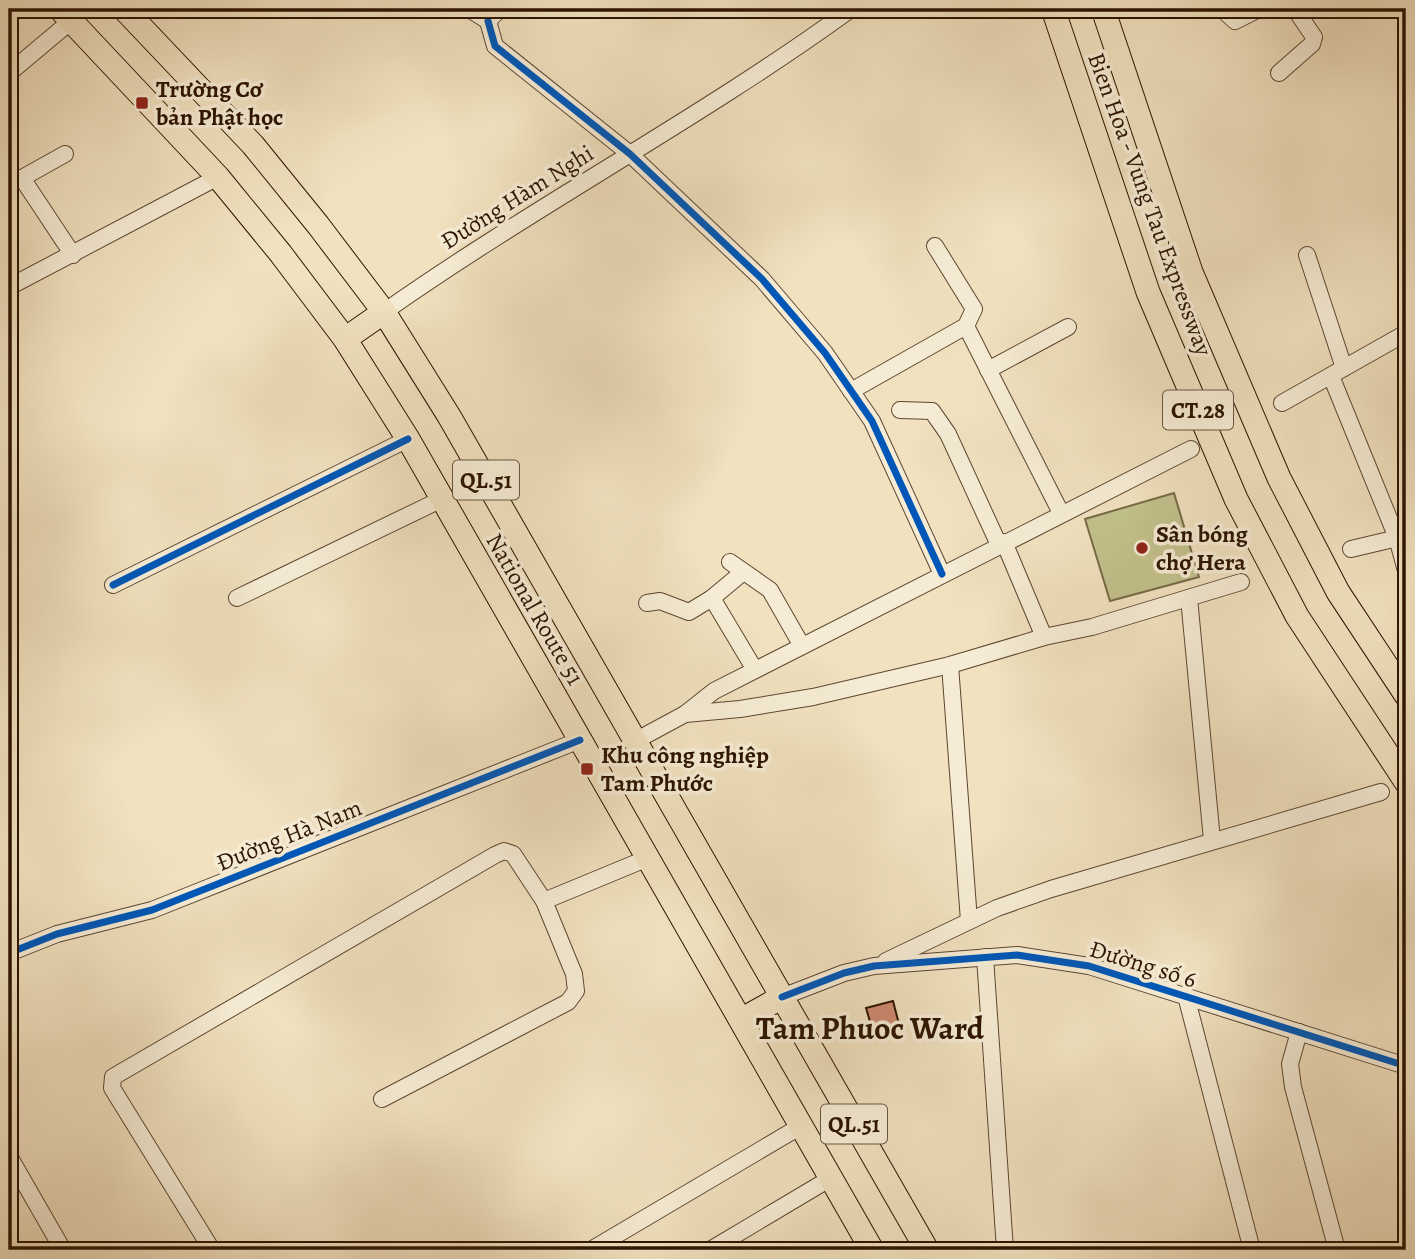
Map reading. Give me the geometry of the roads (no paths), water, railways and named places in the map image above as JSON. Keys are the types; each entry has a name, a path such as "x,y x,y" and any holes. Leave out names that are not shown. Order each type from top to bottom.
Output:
{"highway":[{"name":"National Route 51","path":"124,9 253,145 384,312 449,416 927,1250"},
{"name":"Bien Hoa - Vung Tau Expressway","path":"1053,9 1148,292 1236,499 1297,616 1406,782"},
{"name":"Bien Hoa - Vung Tau Expressway","path":"1103,9 1191,272 1279,478 1338,592 1406,695"},
{"name":"National Route 51","path":"66,15 218,177 345,339 408,439 872,1250"},
{"path":"345,339 384,312"},
{"path":"741,1020 782,997"},
{"name":"QL.51","path":"845,1202 859,1250"}],"street":[{"path":"469,9 488,21 495,46 629,154 762,279 825,353 872,421 942,574"},
{"path":"488,21 500,9"},
{"name":"Đường Hàm Nghi","path":"384,312 468,253 629,154 851,9"},
{"path":"1222,9 1235,21 1259,9"},
{"path":"1279,72 1312,44 1314,37 1295,9"},
{"path":"9,74 66,15"},
{"path":"65,154 16,181 73,255"},
{"path":"9,287 218,177"},
{"path":"851,391 966,326 974,309 935,246"},
{"path":"1307,256 1338,372 1402,537 1406,570"},
{"path":"966,326 1061,513"},
{"path":"988,370 1068,327"},
{"path":"1282,403 1406,333"},
{"path":"900,410 932,411 948,434 1044,637"},
{"path":"113,585 408,439"},
{"path":"635,741 685,714 714,691 1001,543 1191,449"},
{"path":"237,598 442,499"},
{"path":"1350,549 1402,537"},
{"path":"647,603 660,601 679,611 689,612 712,598 736,568 770,590 802,646"},
{"path":"685,714 740,709 813,697 950,665 1044,637 1092,627 1241,582"},
{"path":"712,598 755,670"},
{"path":"1189,598 1212,840"},
{"path":"950,665 969,921"},
{"name":"Đường Hà Nam","path":"11,951 57,934 152,911 580,740"},
{"path":"874,966 969,921 1051,889 1381,792"},
{"path":"212,1250 112,1088 113,1077 495,855 504,851 513,854 544,901 574,974 576,991 568,1002 382,1099"},
{"path":"544,901 648,858"},
{"name":"Đường số 6","path":"782,997 844,973 874,966 1030,956 1068,961 1406,1066"},
{"path":"985,957 1005,1250"},
{"path":"1186,996 1252,1250"},
{"path":"1299,1032 1290,1064 1293,1087 1337,1250"},
{"path":"591,1250 801,1126"},
{"path":"9,1156 15,1183 63,1250"},
{"path":"710,1250 831,1178"}],"place":[{"name":"Trường Cơ bản Phật học","path":"142,103"},
{"name":"Sân bóng chợ Hera","path":"1142,548"},
{"name":"Khu công nghiệp Tam Phước","path":"587,769"}],"district":[{"name":"Tam Phuoc Ward","path":"870,1028"}]}
